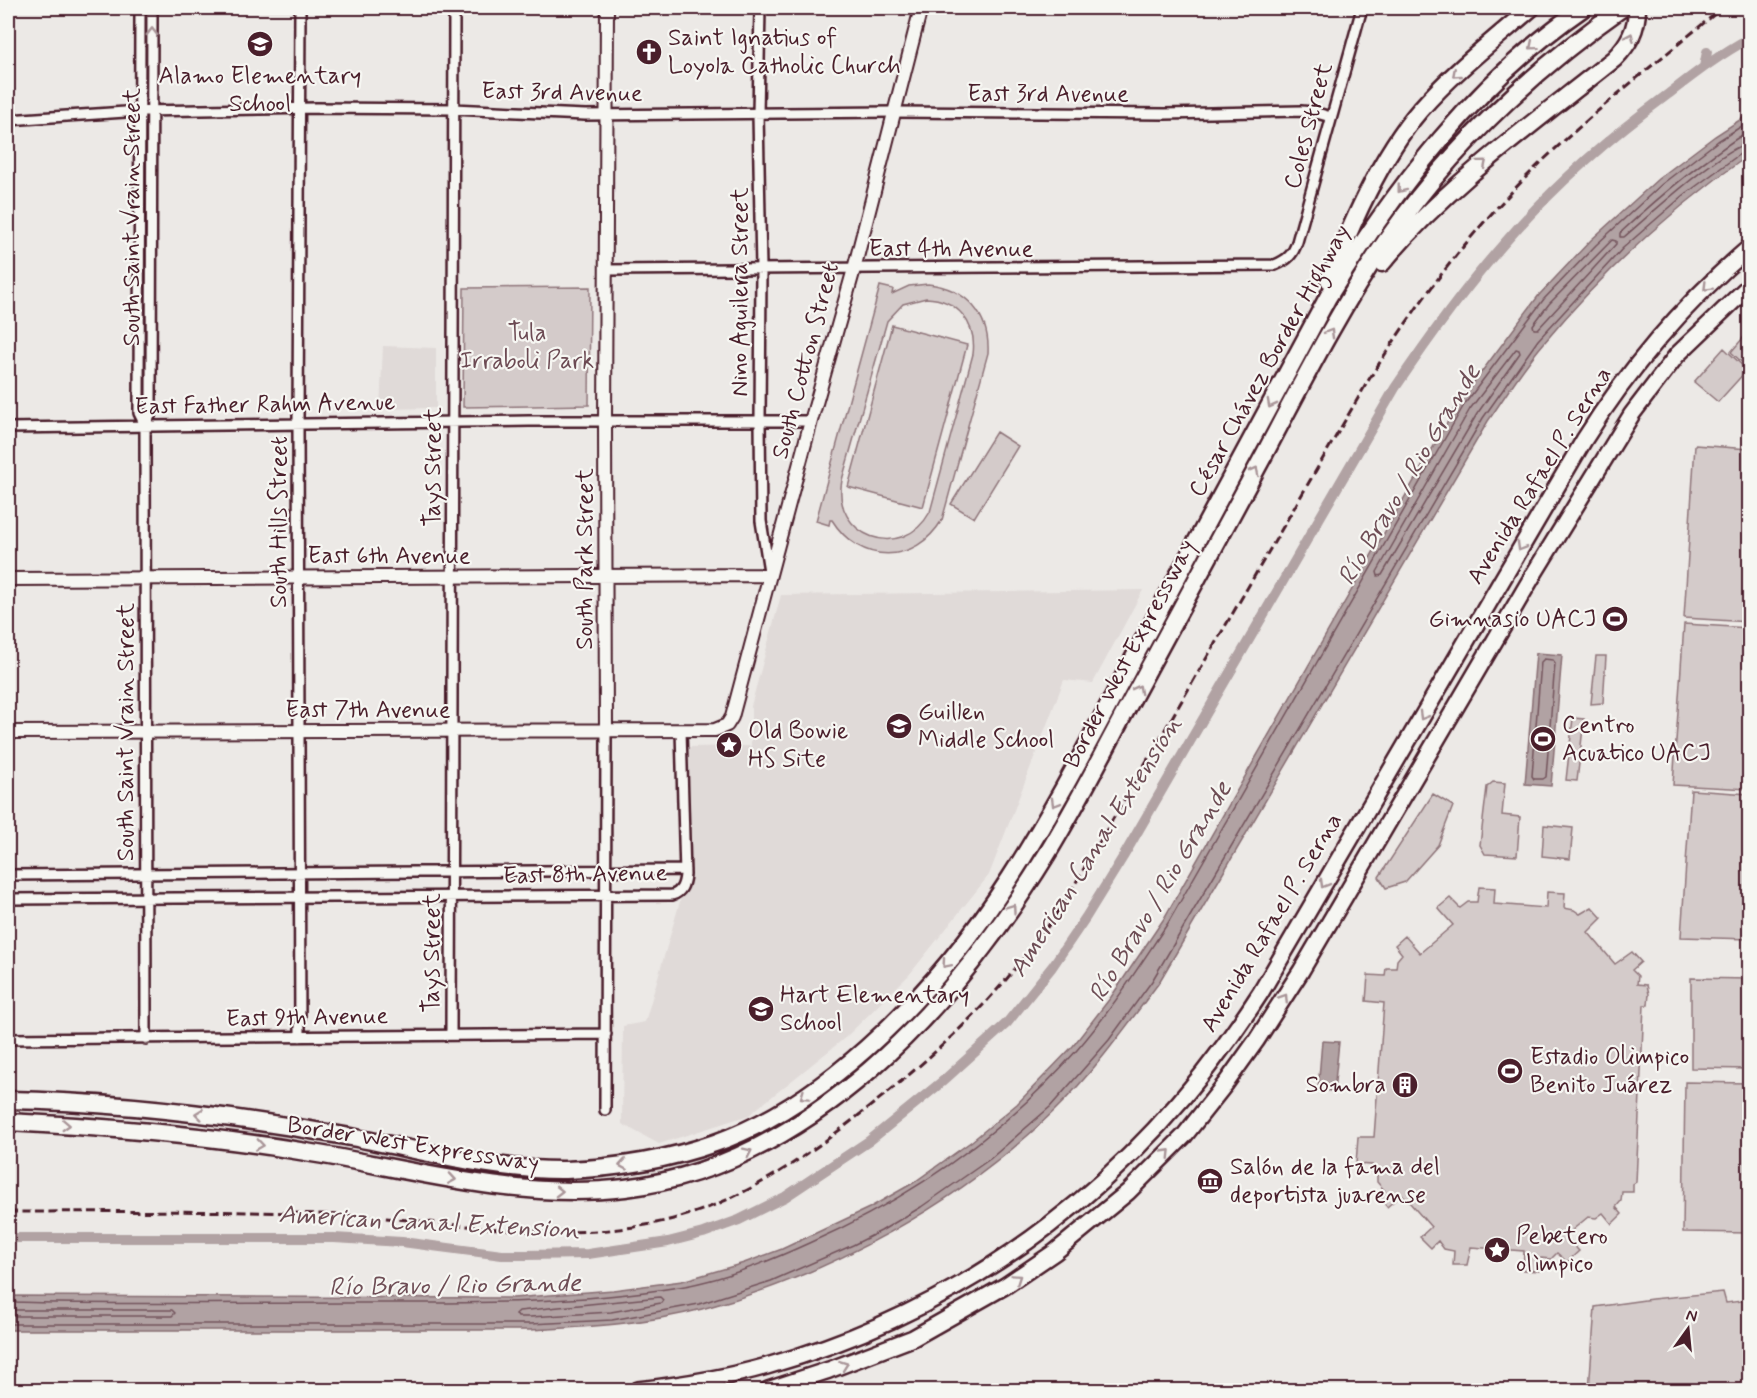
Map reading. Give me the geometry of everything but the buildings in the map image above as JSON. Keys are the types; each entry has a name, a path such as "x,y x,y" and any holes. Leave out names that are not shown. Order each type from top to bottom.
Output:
{"highway":[{"path":"1302,347 1360,208 1392,151 1418,112 1443,85 1531,8"},
{"name":"Border West Expressway","path":"8,1122 147,1131 222,1139 527,1190 571,1192 625,1188 677,1178 711,1167 762,1145 822,1108 879,1060 936,1003 966,968 1018,899 1054,843 1318,353 1386,241 1430,182 1461,146 1523,86 1592,29 1622,8"},
{"path":"1342,312 1428,212 1480,165 1614,59 1627,46 1634,31 1637,8"},
{"name":"César Chávez Border Highway","path":"8,1100 84,1103 179,1112 278,1125 457,1158 561,1170 658,1160 717,1142 761,1122 792,1104 829,1078 886,1030 950,960 1009,881 1093,733 1348,264 1421,164 1488,88 1533,46 1581,9"},
{"name":"Avenida Rafael P. Serna","path":"638,1390 717,1378 766,1367 822,1349 914,1310 960,1286 1020,1248 1058,1220 1145,1141 1208,1068 1261,992 1611,398 1659,337 1705,288 1749,247"},
{"name":"Avenida Rafael P. Serna","path":"768,1390 913,1338 1005,1286 1055,1252 1128,1192 1184,1136 1256,1041 1301,971 1534,572 1632,414 1677,355 1749,285"}],"street":[{"name":"South Saint Vrain Street","path":"140,8 139,413 145,425 146,1039"},
{"name":"South Saint Vrain Street","path":"145,425 151,414 152,8"},
{"name":"South Hills Street","path":"300,8 298,109 300,1037"},
{"name":"Tays Street","path":"451,1035 454,8"},
{"name":"South Park Street","path":"605,1110 607,577 605,422 608,8"},
{"name":"Nino Aguilera Street","path":"760,8 758,114 761,268 761,520 770,575"},
{"name":"South Cotton Street","path":"727,725 732,717 854,269 921,8"},
{"name":"Coles Street","path":"1292,255 1362,8"},
{"name":"East 3rd Avenue","path":"8,120 152,110 298,109 453,109 607,115 893,112 1133,114 1301,111 1331,117"},
{"name":"East 4th Avenue","path":"607,270 1275,265 1292,255"},
{"name":"East Father Rahm Avenue","path":"8,428 298,423 811,421"},
{"name":"East 6th Avenue","path":"8,579 770,575"},
{"name":"East 7th Avenue","path":"8,732 715,730 727,725"},
{"path":"681,730 685,870"},
{"name":"East 8th Avenue","path":"8,875 685,870 684,881 678,893 672,895 8,899"},
{"name":"East 9th Avenue","path":"8,1039 606,1034"}],"shaded area":[{"path":"383,346 436,348 436,408 380,409"},
{"name":"Guillen Middle School","path":"1143,590 1093,683 1064,680 989,875 909,975 846,1037 749,1115 659,1144 622,1124 623,1026 645,1022 681,898 689,880 688,747 751,746 751,706 781,595"}],"green space":[{"path":"928,284 942,287 964,298 973,306 985,327 988,353 942,520 931,535 917,545 903,552 887,554 872,552 857,545 844,535 832,520 829,525 816,521 880,286 893,289 892,294 909,286","holes":["926,298 937,299 956,308 963,315 972,332 973,354 930,512 918,528 903,537 887,539 871,536 858,529 847,516 841,500 842,480 887,321 903,304"]},
{"name":"Tula Irraboli Park","path":"590,287 589,405 463,407 464,288"},
{"path":"892,325 967,345 923,507 848,487"},
{"path":"1749,331 1749,369 1731,352"},
{"path":"1724,348 1747,370 1718,402 1694,382"},
{"path":"996,432 1018,446 974,518 951,504"},
{"path":"1695,445 1749,449 1749,622 1684,618"},
{"path":"1684,624 1749,628 1749,789 1673,785"},
{"path":"1596,656 1606,656 1603,703 1591,704"},
{"path":"1573,718 1584,719 1577,781 1566,780"},
{"path":"1493,782 1505,783 1502,815 1520,817 1517,856 1485,854 1480,845 1487,787"},
{"path":"1691,790 1749,794 1749,939 1681,937"},
{"path":"1433,794 1453,806 1438,845 1405,882 1386,888 1379,877"},
{"path":"1544,825 1573,828 1570,859 1542,856"},
{"name":"Estadio Olimpico Benito Juárez","path":"1479,887 1495,888 1494,904 1546,908 1547,892 1565,893 1564,908 1580,914 1592,907 1602,918 1588,932 1615,964 1632,952 1641,962 1632,970 1638,976 1637,984 1647,985 1649,994 1648,1005 1644,1005 1636,1182 1633,1184 1633,1192 1622,1192 1621,1201 1616,1207 1622,1214 1612,1224 1603,1213 1596,1218 1588,1217 1565,1236 1579,1251 1567,1262 1557,1253 1551,1259 1541,1258 1539,1271 1523,1270 1524,1251 1471,1247 1467,1265 1453,1265 1454,1251 1444,1249 1438,1241 1431,1248 1420,1237 1431,1227 1402,1194 1387,1207 1379,1197 1385,1191 1377,1182 1377,1175 1372,1174 1372,1165 1356,1164 1358,1137 1374,1137 1384,1003 1366,1001 1368,975 1385,976 1386,968 1396,968 1397,960 1402,954 1395,945 1405,936 1420,953 1453,925 1438,908 1450,898 1460,908 1468,902 1477,902"},
{"path":"1691,978 1749,979 1749,1069 1691,1068"},
{"path":"1685,1082 1749,1083 1749,1233 1683,1232"},
{"path":"1723,1292 1726,1303 1749,1300 1749,1390 1589,1390 1595,1307"}],"water":[{"path":"1749,114 1749,155 1693,197 1615,266 1567,316 1508,391 1488,421 1158,984 1108,1050 1054,1111 1017,1145 977,1176 935,1205 844,1256 749,1295 660,1318 595,1326 530,1330 8,1330 8,1296 513,1298 613,1290 682,1281 782,1249 869,1208 913,1183 972,1141 1017,1104 1073,1046 1111,997 1163,920 1459,402 1539,295 1591,240 1658,179 1715,136"},
{"path":"1536,653 1562,655 1551,786 1525,784"},
{"path":"1322,1041 1339,1042 1334,1091 1318,1090"}],"waterway":[{"name":"American Canal Extension","path":"8,1238 334,1238 402,1242 502,1255 588,1254 668,1242 739,1220 785,1197 869,1141 943,1081 1007,1023 1052,967 1123,857 1395,388 1435,330 1478,275 1545,200 1604,145 1697,72 1750,38"},
{"path":"1704,67 1707,52"}],"railway":[{"path":"8,1212 272,1212 359,1216 508,1230 582,1232 619,1229 685,1216 764,1181 813,1150 890,1091 947,1041 999,988 1046,929 1068,896 1368,381 1399,333 1450,263 1506,198 1557,147 1722,8"}],"place":[{"name":"Alamo Elementary School","path":"260,44"},
{"name":"Saint Ignatius of Loyola Catholic Church","path":"649,52"},
{"name":"Gimnasio UACJ","path":"1615,619"},
{"name":"Guillen Middle School","path":"899,726"},
{"name":"Centro Acuatico UACJ","path":"1543,739"},
{"name":"Old Bowie HS Site","path":"729,745"},
{"name":"Hart Elementary School","path":"761,1009"},
{"name":"Estadio Olimpico Benito Juárez","path":"1510,1071"},
{"name":"Sombra","path":"1405,1085"},
{"name":"Salón de la fama del deportista juarense","path":"1210,1181"},
{"name":"Pebetero olìmpico","path":"1497,1250"}],"water label":[{"name":"Río Bravo / Rio Grande","path":"1410,475"},
{"name":"Río Bravo / Rio Grande","path":"1161,892"},
{"name":"Río Bravo / Rio Grande","path":"455,1286"}]}
